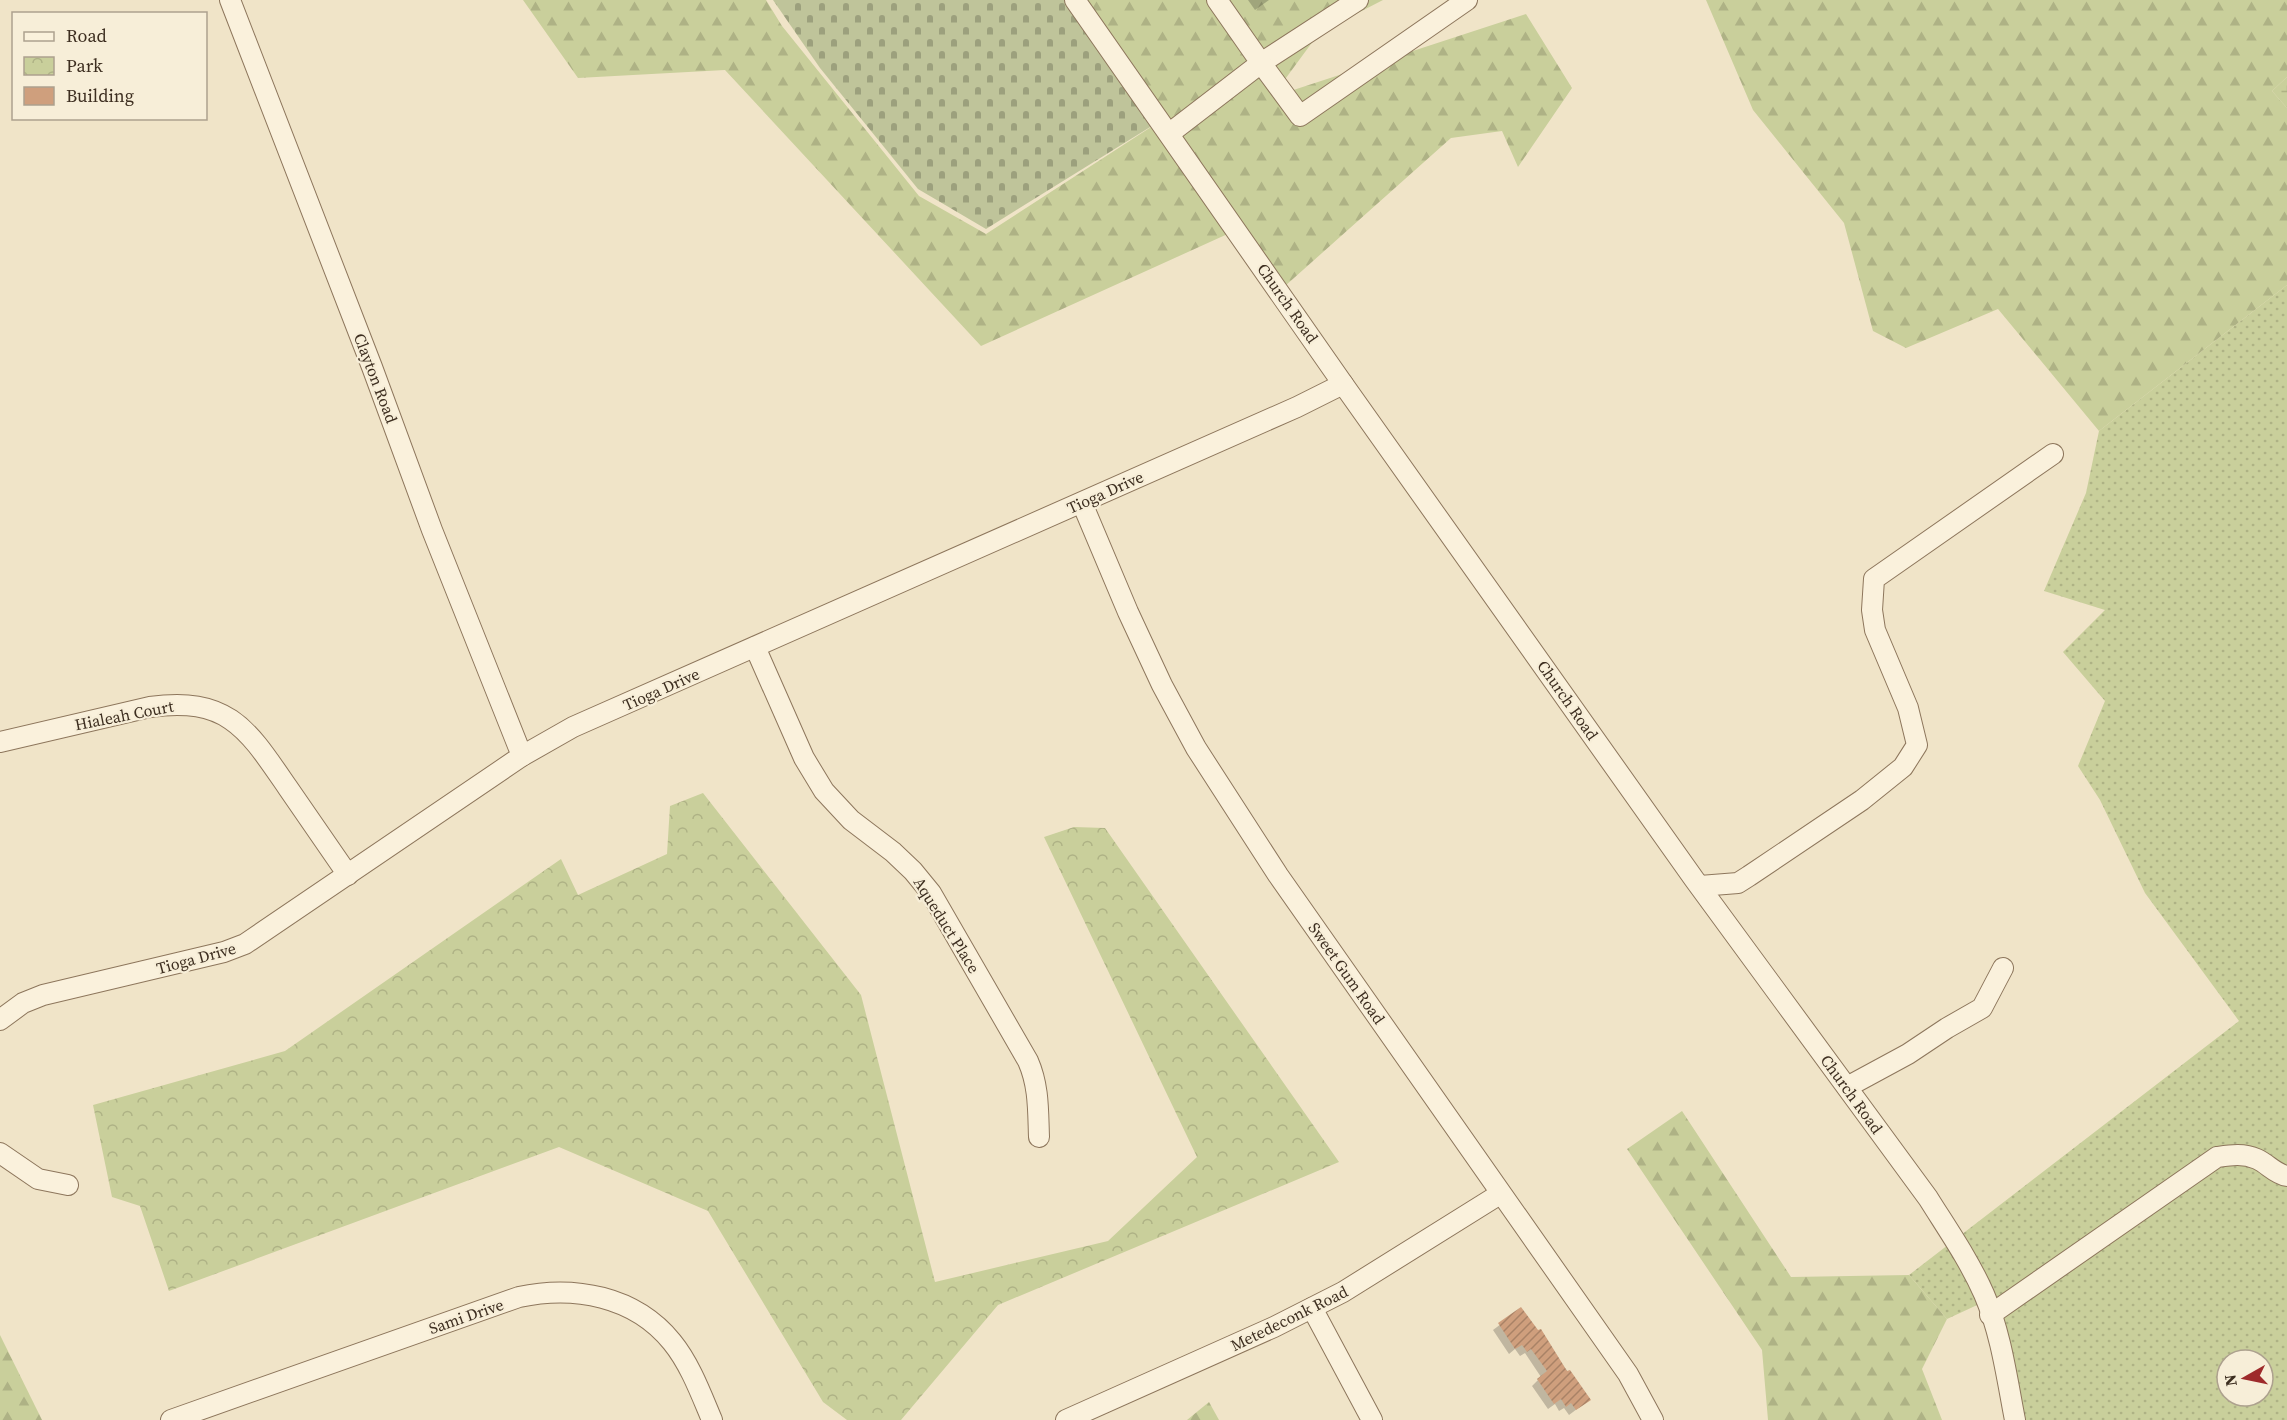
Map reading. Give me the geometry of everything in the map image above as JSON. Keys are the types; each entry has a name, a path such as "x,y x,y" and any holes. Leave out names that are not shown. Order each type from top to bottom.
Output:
{"street":[{"name":"Clayton Road","path":"230,0 368,356 432,530 522,756"},
{"name":"Church Road","path":"1076,0 1343,384 1700,886 1928,1198 1958,1245 1985,1297 2000,1350 2015,1420"},
{"path":"1217,0 1300,117 1467,0"},
{"path":"1170,134 1261,63 1358,0"},
{"name":"Tioga Drive","path":"0,1020 23,1003 43,995 224,952 245,944 522,756 573,727 1298,408 1343,384"},
{"path":"1720,913 1738,883 1862,800 1903,767 1914,753 1917,745 1908,708 1875,630 1872,610 1874,579 2053,454"},
{"name":"Sweet Gum Road","path":"1082,503 1157,675 1196,748 1278,875 1628,1374 1653,1420"},
{"name":"Aqueduct Place","path":"755,647 804,758 824,791 851,820 893,852 913,871 931,893 950,923 1035,1076 1038,1087 1039,1137"},
{"name":"Hialeah Court","path":"0,742 150,707 174,704 205,708 228,718 254,739 348,875"},
{"path":"1700,886 1738,883"},
{"path":"1847,1087 1908,1054 1982,1008 2002,968"},
{"path":"0,1153 38,1179 68,1185"},
{"path":"1990,1315 2217,1157 2239,1154 2258,1160 2279,1175 2287,1176"},
{"name":"Metedeconk Road","path":"1066,1420 1343,1292 1500,1194"},
{"name":"Sami Drive","path":"171,1420 201,1415 519,1297 556,1291 593,1294 620,1304 644,1317 663,1333 684,1360 712,1420"},
{"path":"1312,1308 1372,1420"}],"green space":[{"path":"523,0 766,0 782,26 919,196 986,234 1168,116 1084,0 1383,0 1319,33 1272,97 1526,14 1572,88 1518,167 1502,131 1451,138 1285,286 1243,227 981,346 725,70 578,78"},
{"path":"773,0 1066,0 1155,124 986,229 918,189 820,68"},
{"path":"1706,0 2287,0 2287,77 2272,91 2287,108 2287,285 2099,431 1998,309 1906,348 1873,331 1844,223 1753,110"},
{"path":"2287,77 2287,108 2272,91"},
{"path":"2287,285 2287,1420 2015,1420 1988,1300 1947,1319 1909,1275 2239,1021 2145,893 2100,800 2078,766 2105,701 2063,652 2105,610 2044,591 2086,493 2099,431"},
{"path":"703,793 861,995 935,1282 1108,1241 1197,1157 1044,837 1074,827 1105,828 1339,1162 998,1305 901,1420 847,1420 823,1402 708,1211 559,1147 169,1291 140,1206 112,1197 93,1105 285,1051 561,859 578,895 667,854 670,806"},
{"path":"1682,1111 1791,1277 1909,1275 1947,1319 1922,1369 1942,1420 1768,1420 1762,1350 1627,1149"},
{"path":"0,1335 42,1420 0,1420"},
{"path":"1209,1402 1219,1420 1187,1420"}],"building":[{"path":"1521,1307 1538,1330 1541,1329 1567,1371 1570,1370 1591,1400 1576,1410 1571,1403 1566,1407 1561,1399 1554,1404 1537,1379 1547,1371 1531,1349 1527,1352 1522,1345 1515,1349 1498,1323"}]}
